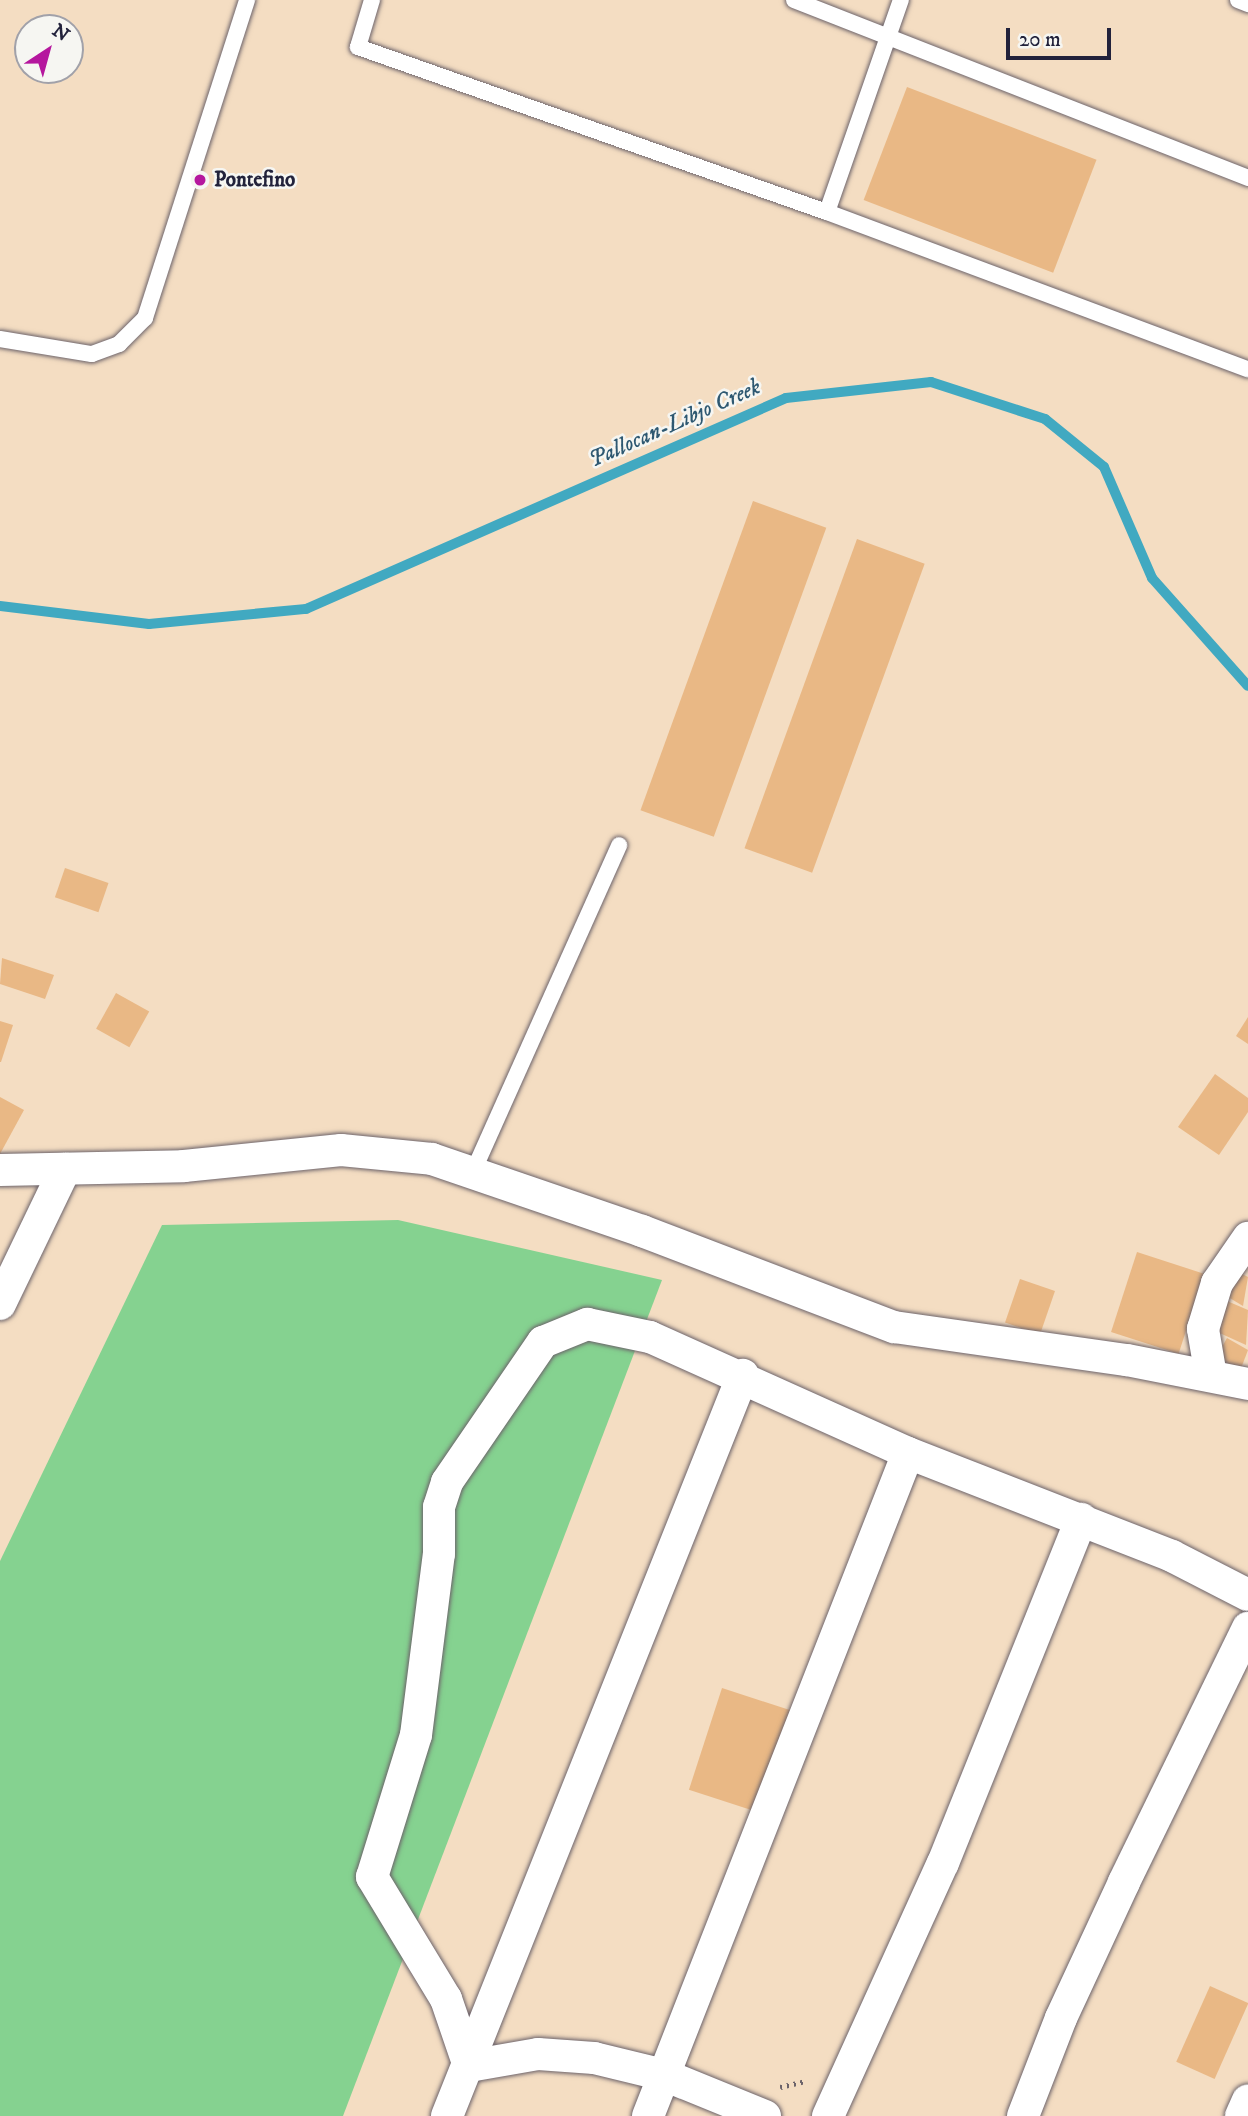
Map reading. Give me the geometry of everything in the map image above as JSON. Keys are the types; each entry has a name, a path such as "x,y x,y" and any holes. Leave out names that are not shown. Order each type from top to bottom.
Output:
{"street":[{"path":"0,1170 184,1166 341,1150 432,1159 894,1327 1127,1360 1248,1384"},
{"path":"0,1304 8,1270 65,1169"},
{"path":"1211,1376 1203,1329 1217,1283 1248,1238"},
{"path":"469,2066 446,1999 372,1877 416,1735 439,1554 439,1507 447,1482 543,1342 587,1324 650,1337 743,1375 908,1453 1172,1556 1248,1595"},
{"path":"447,2116 743,1375"},
{"path":"648,2116 908,1453"},
{"path":"828,2116 943,1863 1080,1519"},
{"path":"1023,2116 1095,1944 1248,1628"},
{"path":"469,2066 538,2054 594,2057 664,2075 765,2116"},
{"path":"1241,2116 1248,2100"}],"lane":[{"path":"0,339 92,354 119,344 145,318 247,0"},
{"path":"372,0 358,47 827,212 1248,369"},
{"path":"794,0 889,34 1248,178"},
{"path":"827,212 901,0"},
{"path":"1238,0 1248,4"},
{"path":"473,1172 620,845"}],"green space":[{"path":"398,1220 662,1280 343,2116 0,2116 0,1561 162,1225"}],"building":[{"path":"907,87 1097,160 1053,273 864,200"},
{"path":"753,501 826,528 714,837 640,810"},
{"path":"857,539 925,564 812,873 744,848"},
{"path":"65,868 108,883 98,912 55,897"},
{"path":"2,958 54,975 45,999 0,984"},
{"path":"116,993 149,1011 129,1047 96,1029"},
{"path":"1248,1017 1248,1044 1236,1036"},
{"path":"0,1021 13,1025 1,1062 0,1062"},
{"path":"1215,1074 1248,1098 1248,1112 1219,1155 1178,1127"},
{"path":"0,1097 24,1110 0,1154"},
{"path":"1137,1252 1205,1274 1179,1354 1111,1332"},
{"path":"1236,1271 1248,1277 1243,1306 1223,1294"},
{"path":"1020,1279 1055,1291 1040,1335 1005,1322"},
{"path":"1227,1301 1248,1310 1246,1345 1213,1330"},
{"path":"1227,1338 1248,1350 1237,1379 1212,1365"},
{"path":"722,1688 790,1710 757,1812 689,1790"},
{"path":"1210,1986 1248,2003 1215,2079 1176,2062"}],"waterway":[{"name":"Pallocan-Libjo Creek","path":"0,606 149,624 306,609 786,398 931,382 1045,419 1104,467 1152,578 1248,686"}],"place":[{"name":"Pontefino","path":"200,180"}]}
